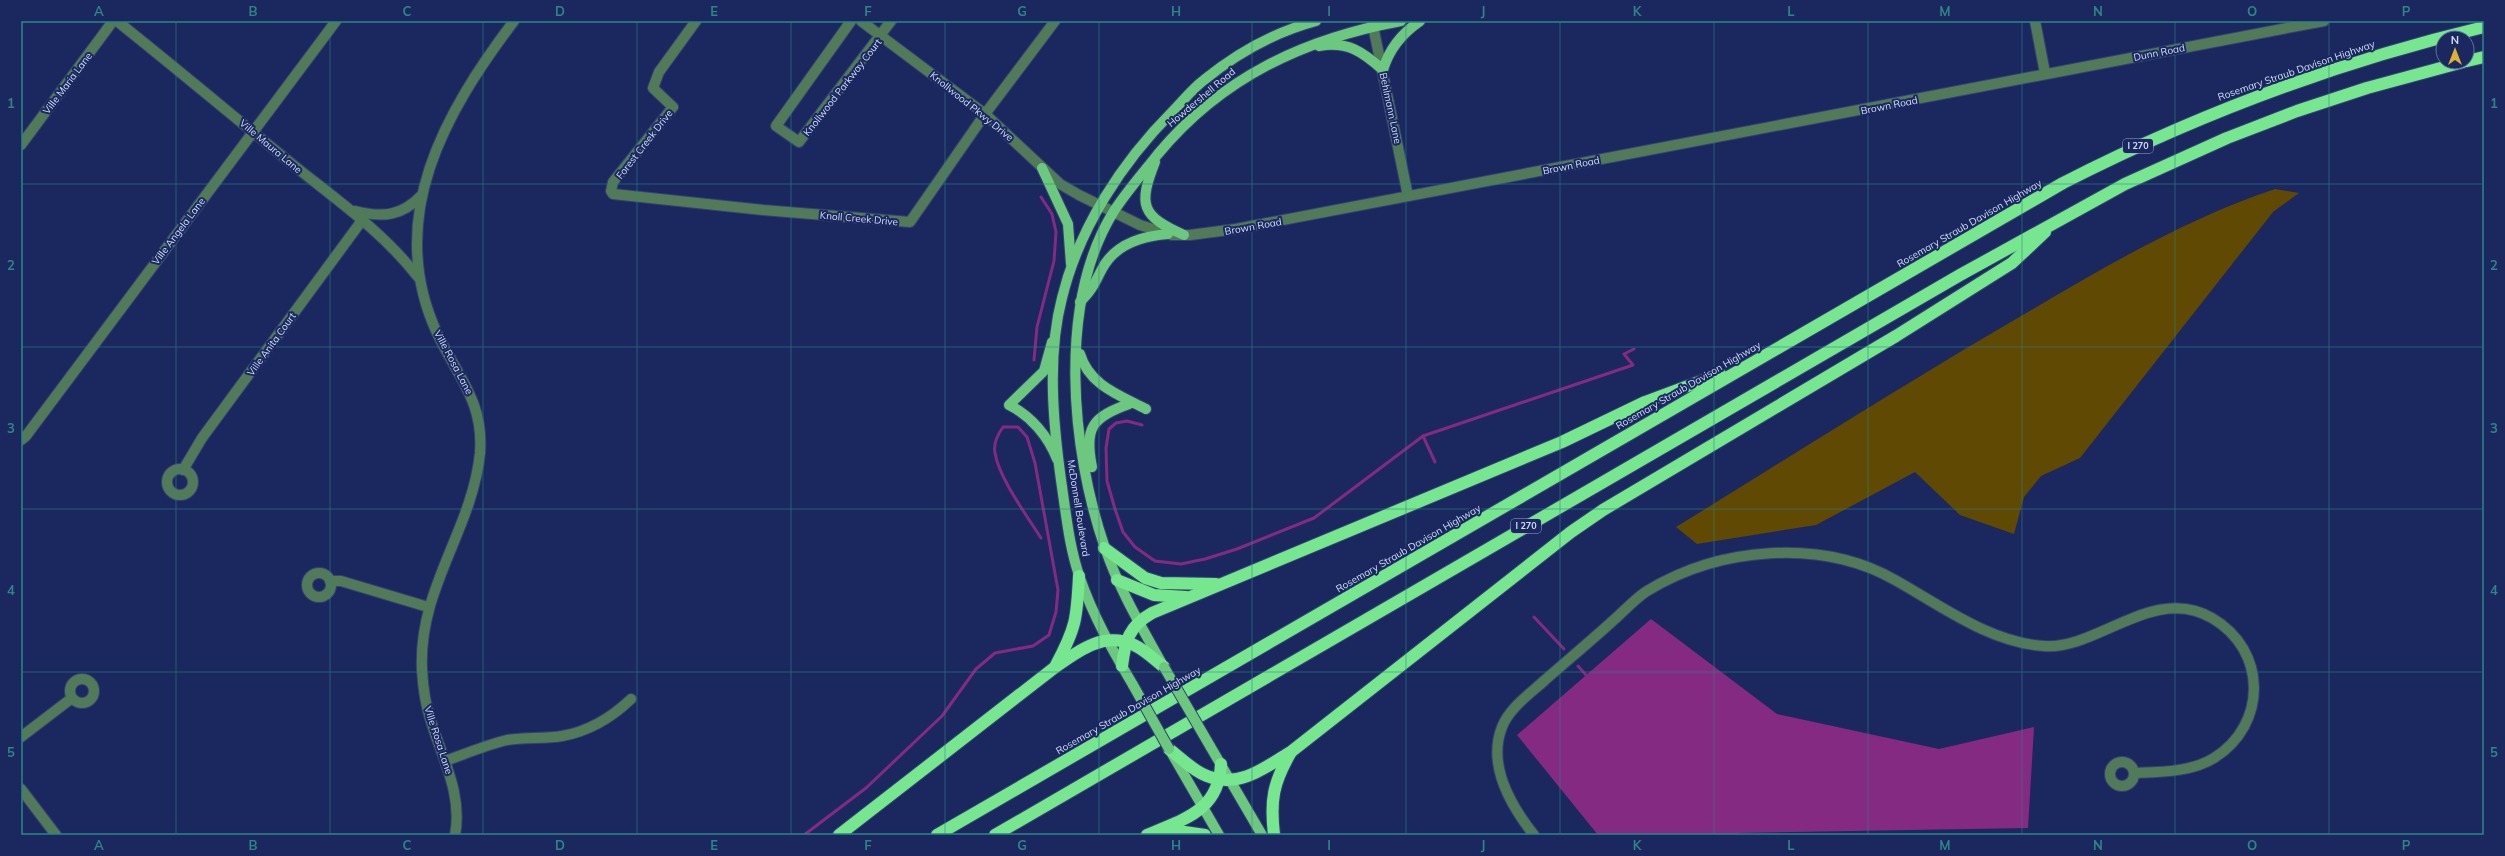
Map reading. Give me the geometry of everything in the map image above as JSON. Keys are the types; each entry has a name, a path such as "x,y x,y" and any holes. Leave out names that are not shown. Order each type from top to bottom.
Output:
{"highway":[{"name":"Rosemary Straub Davison Highway","path":"937,835 2014,210 2113,158 2163,134 2268,91 2323,72 2411,45 2484,27"},
{"name":"I 270","path":"994,835 2059,219 2158,168 2254,127 2367,88 2435,70"},
{"path":"1169,749 1181,763 1207,777 1224,779 1247,777 1258,772 1292,751 1571,532 1639,487 1823,380 2012,263 2059,219"},
{"path":"1122,666 1125,642 1128,634 1139,622 1152,613 1562,442 1645,402 1749,364"},
{"path":"1104,548 1145,578 1161,583 1223,584"},
{"path":"1054,668 1073,631 1077,616 1079,576"},
{"path":"1117,580 1154,595 1191,597"},
{"path":"839,835 1054,668 1087,646 1107,641 1125,642 1135,645 1164,667"},
{"path":"1274,835 1273,792 1277,779 1292,751"},
{"path":"1147,835 1192,816 1203,807 1224,779 1221,764"},
{"path":"1162,828 1205,835"}],"main road":[{"name":"Howdershell Road","path":"1100,205 1153,131 1202,81 1230,60 1266,40 1316,21"},
{"name":"Howdershell Road","path":"1114,212 1158,154 1199,112 1246,75 1320,41 1372,24 1401,21"},
{"path":"1300,49 1329,44 1348,47 1364,53 1384,70 1388,55 1395,44 1420,21"},
{"path":"1158,154 1147,184 1146,206 1158,222 1184,235"},
{"path":"1042,168 1068,224 1071,252 1070,274"},
{"name":"McDonnell Boulevard","path":"1100,205 1078,251 1070,274 1062,298 1056,335 1055,400 1060,467 1067,525 1079,576 1107,641 1169,749"},
{"name":"McDonnell Boulevard","path":"1114,212 1093,257 1080,302 1076,338 1079,434 1094,510 1104,548 1117,580 1164,667 1221,764"},
{"path":"1080,302 1093,289 1102,268 1112,254 1125,244 1138,239 1168,234"},
{"path":"1056,335 1049,348 1044,371 1009,404 1029,417 1055,454 1060,467"},
{"path":"1076,338 1083,366 1093,379 1146,410"},
{"path":"1094,510 1096,489 1089,436 1094,423 1107,412 1129,404"},
{"path":"1181,763 1219,835"},
{"path":"1224,779 1262,835"}],"street":[{"name":"Ville Maria Lane","path":"21,145 113,21"},
{"name":"Ville Maura Lane","path":"117,21 326,192 363,219 406,262 418,277"},
{"name":"Ville Angela Lane","path":"21,440 26,436 336,21"},
{"name":"Ville Rosa Lane","path":"455,835 456,805 446,761 430,718 424,687 422,648 428,608 470,500 480,451 475,402 434,325 418,277 418,240 423,193 433,157 452,113 484,60 514,21"},
{"name":"Forest Creek Drive","path":"611,191 613,182 673,107 653,88 659,72 696,21"},
{"name":"Knollwood Parkway Court","path":"851,21 776,126 799,142 882,35 891,21"},
{"name":"Knollwood Pkwy Drive","path":"861,21 882,35 984,114 1060,184 1100,205"},
{"name":"Knoll Creek Drive","path":"611,191 613,194 644,198 910,222 984,114 1055,21"},
{"path":"2035,21 2045,73"},
{"name":"Dunn Road","path":"2045,73 2324,21"},
{"name":"Behlmann Lane","path":"1372,24 1379,60 1384,70 1408,196"},
{"name":"Brown Road","path":"1100,205 1140,224 1168,234 1184,235 1236,229 1931,97 2045,73"},
{"path":"352,210 379,216 394,213 407,209 423,193"},
{"name":"Ville Anita Court","path":"183,470 202,438 363,219"},
{"path":"1534,835 1518,815 1507,795 1500,773 1498,750 1502,726 1519,703 1646,592 1683,574 1720,561 1755,554 1790,553 1835,557 1880,571 1983,628 2014,642 2046,647 2077,640 2136,616 2161,609 2186,610 2210,616 2230,630 2244,649 2253,673 2253,711 2242,732 2228,748 2212,760 2189,768 2134,773"},
{"path":"330,581 341,581 428,608"},
{"path":"21,737 72,698"},
{"path":"446,761 505,741 524,737 561,736 577,732 605,721 631,699"},
{"path":"21,789 56,835"}],"shaded area":[{"path":"2275,189 2299,193 2273,212 2080,458 2041,476 2024,497 2014,534 1960,515 1915,472 1816,525 1697,544 1676,527 1851,418 2087,277 2148,244 2211,214"},
{"path":"1651,619 1777,714 1939,749 2034,727 2028,828 1738,833 1737,835 1598,835 1517,735"}],"waterway":[{"path":"1034,360 1037,327 1054,261 1056,232 1052,214 1041,197"},
{"path":"1142,425 1127,421 1116,423 1109,429 1106,448 1107,481 1123,532 1135,547 1155,561 1181,564 1205,559 1237,549 1314,518 1423,436 1633,365 1624,354 1634,349"},
{"path":"804,835 866,788 942,716 976,669 995,653 1033,646 1049,635 1056,612 1058,590 1035,463 1027,437 1018,427 1003,427 995,442 995,453 998,463 1014,497 1041,538"},
{"path":"1423,436 1435,462"},
{"path":"1534,617 1564,649"},
{"path":"1578,666 1586,675"}]}
